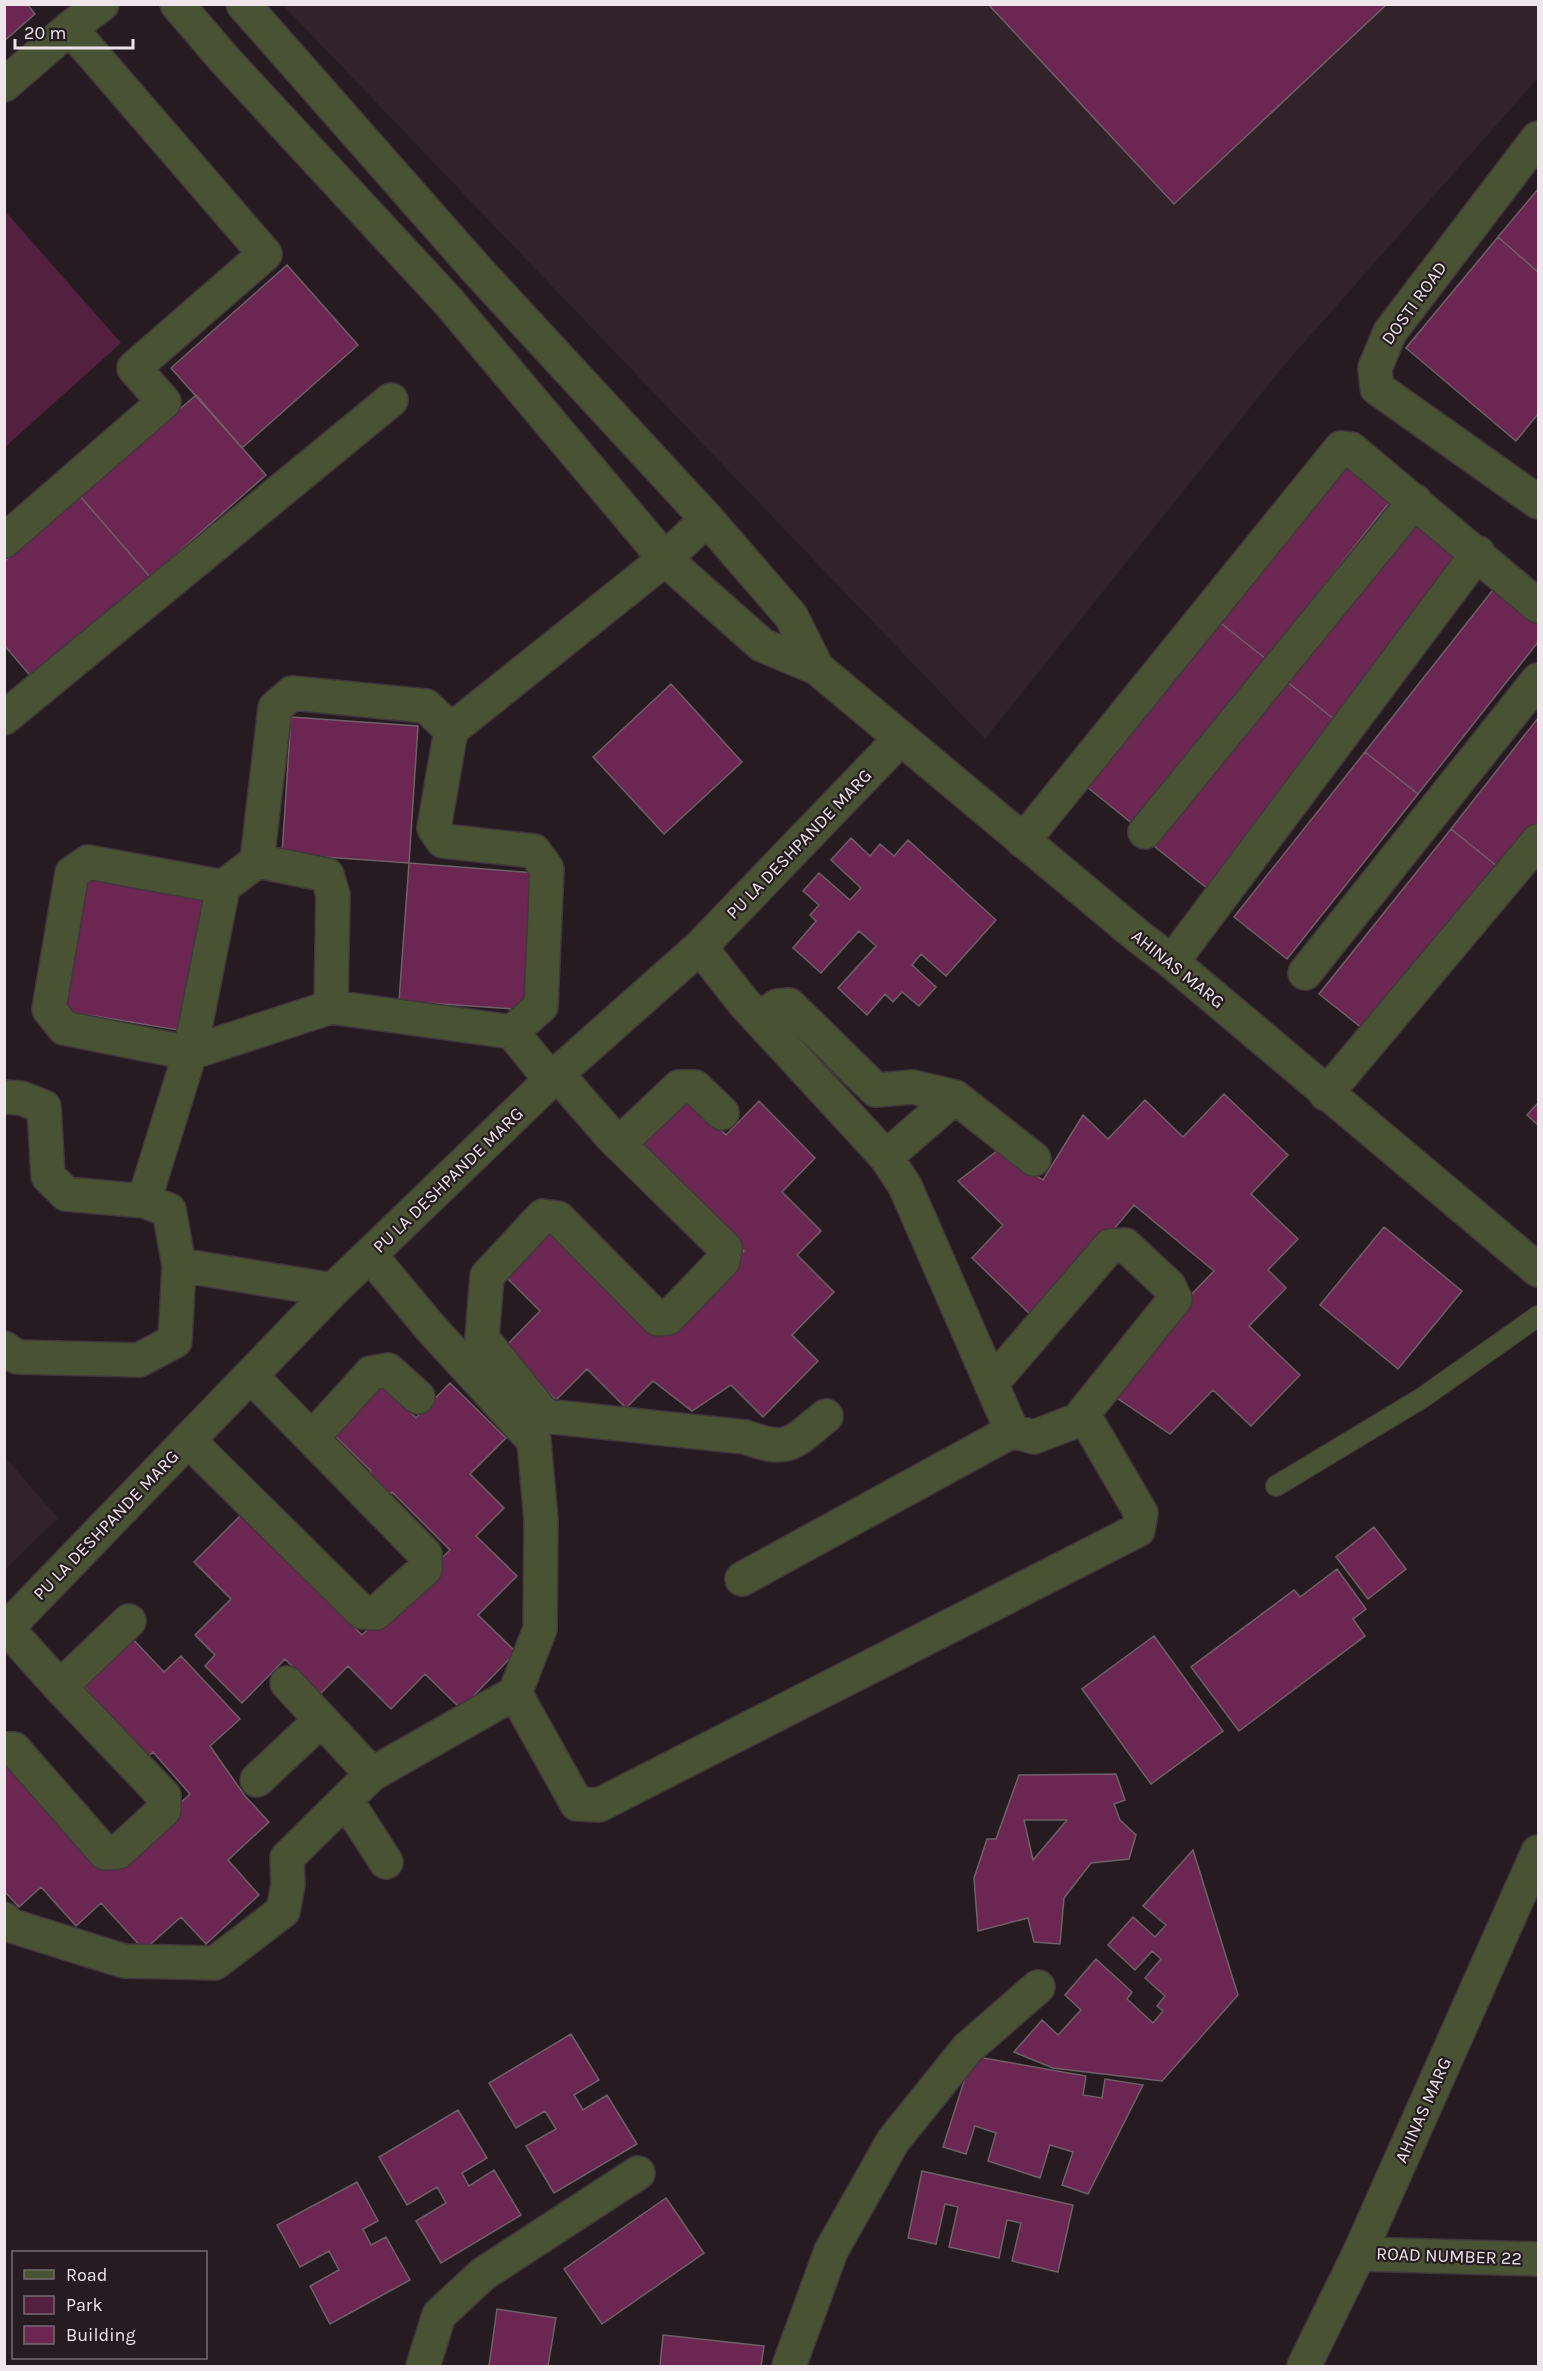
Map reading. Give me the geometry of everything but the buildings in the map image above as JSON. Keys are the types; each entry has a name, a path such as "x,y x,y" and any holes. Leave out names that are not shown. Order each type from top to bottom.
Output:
{"street":[{"path":"177,4 224,59 448,301 665,559 762,645 817,668"},
{"path":"243,4 478,271 707,519 790,616 817,668"},
{"path":"4,85 70,27 100,5"},
{"path":"4,541 164,402 134,368 265,254 70,27"},
{"name":"DOSTI ROAD","path":"1535,492 1377,388 1375,368 1390,332 1539,138"},
{"path":"448,301 478,271"},
{"path":"4,718 391,400"},
{"path":"1023,841 1341,447 1351,449 1539,606"},
{"path":"1146,832 1415,501"},
{"path":"512,1032 541,1006 547,869 534,851 443,841 434,828 451,730 665,559 707,519"},
{"path":"1172,962 1478,553"},
{"name":"AHINAS MARG","path":"817,668 1539,1270"},
{"path":"1305,974 1539,680"},
{"path":"144,1201 190,1053 222,887 257,861 274,708 292,693 426,706 451,730"},
{"name":"PU LA DESHPANDE MARG","path":"6,1630 333,1290 554,1077 700,947 901,738"},
{"path":"1326,1094 1539,841"},
{"path":"257,861 327,875 333,894 331,1007"},
{"path":"222,887 88,862 72,873 49,1009 64,1028 190,1053 331,1007 512,1032 619,1144 724,1248 723,1261 668,1317 658,1319 558,1218 543,1216 487,1276 483,1338 545,1416 745,1437 771,1446 789,1446 826,1416"},
{"path":"700,947 744,1003 886,1157 905,1186 1012,1431"},
{"path":"760,1019 777,1006 789,1005 876,1090 913,1087 955,1097 1034,1159"},
{"path":"619,1144 679,1087 694,1087 722,1113"},
{"path":"4,1097 21,1098 44,1107 48,1176 66,1194 144,1201 169,1210 179,1265 175,1341 139,1360 17,1357 4,1348"},
{"path":"886,1157 955,1097"},
{"path":"742,1579 1012,1431 1034,1437 1078,1420 1175,1299 1169,1286 1125,1245 1110,1246 991,1384"},
{"path":"4,1919 9,1925 124,1961 215,1963 283,1911 288,1885 287,1858 372,1774 515,1693 540,1629 541,1520 534,1441 429,1326 370,1255"},
{"path":"179,1265 333,1290"},
{"path":"312,1438 372,1374 388,1370 418,1397"},
{"path":"189,1440 362,1612 376,1613 425,1569 425,1554 251,1376"},
{"path":"515,1693 577,1804 600,1805 1138,1530 1141,1513 1089,1424 1078,1420"},
{"path":"60,1687 129,1621"},
{"path":"4,1749 14,1749 105,1853 118,1851 164,1810 164,1796 6,1630"},
{"path":"287,1683 372,1774"},
{"path":"257,1780 321,1720"},
{"path":"346,1800 386,1862"},
{"name":"AHINAS MARG","path":"1304,2367 1359,2254 1539,1852"},
{"path":"789,2367 831,2251 893,2141 967,2049 1038,1987"},
{"path":"423,2367 439,2315 483,2274 638,2173"},
{"name":"ROAD NUMBER 22","path":"1359,2254 1539,2259"}],"lane":[{"path":"1276,1486 1422,1398 1539,1316"}],"shaded area":[{"path":"283,5 1538,5 1538,78 1285,364 985,739"},
{"path":"5,1457 58,1518 4,1570"}],"green space":[{"path":"5,211 121,343 4,447"}]}
